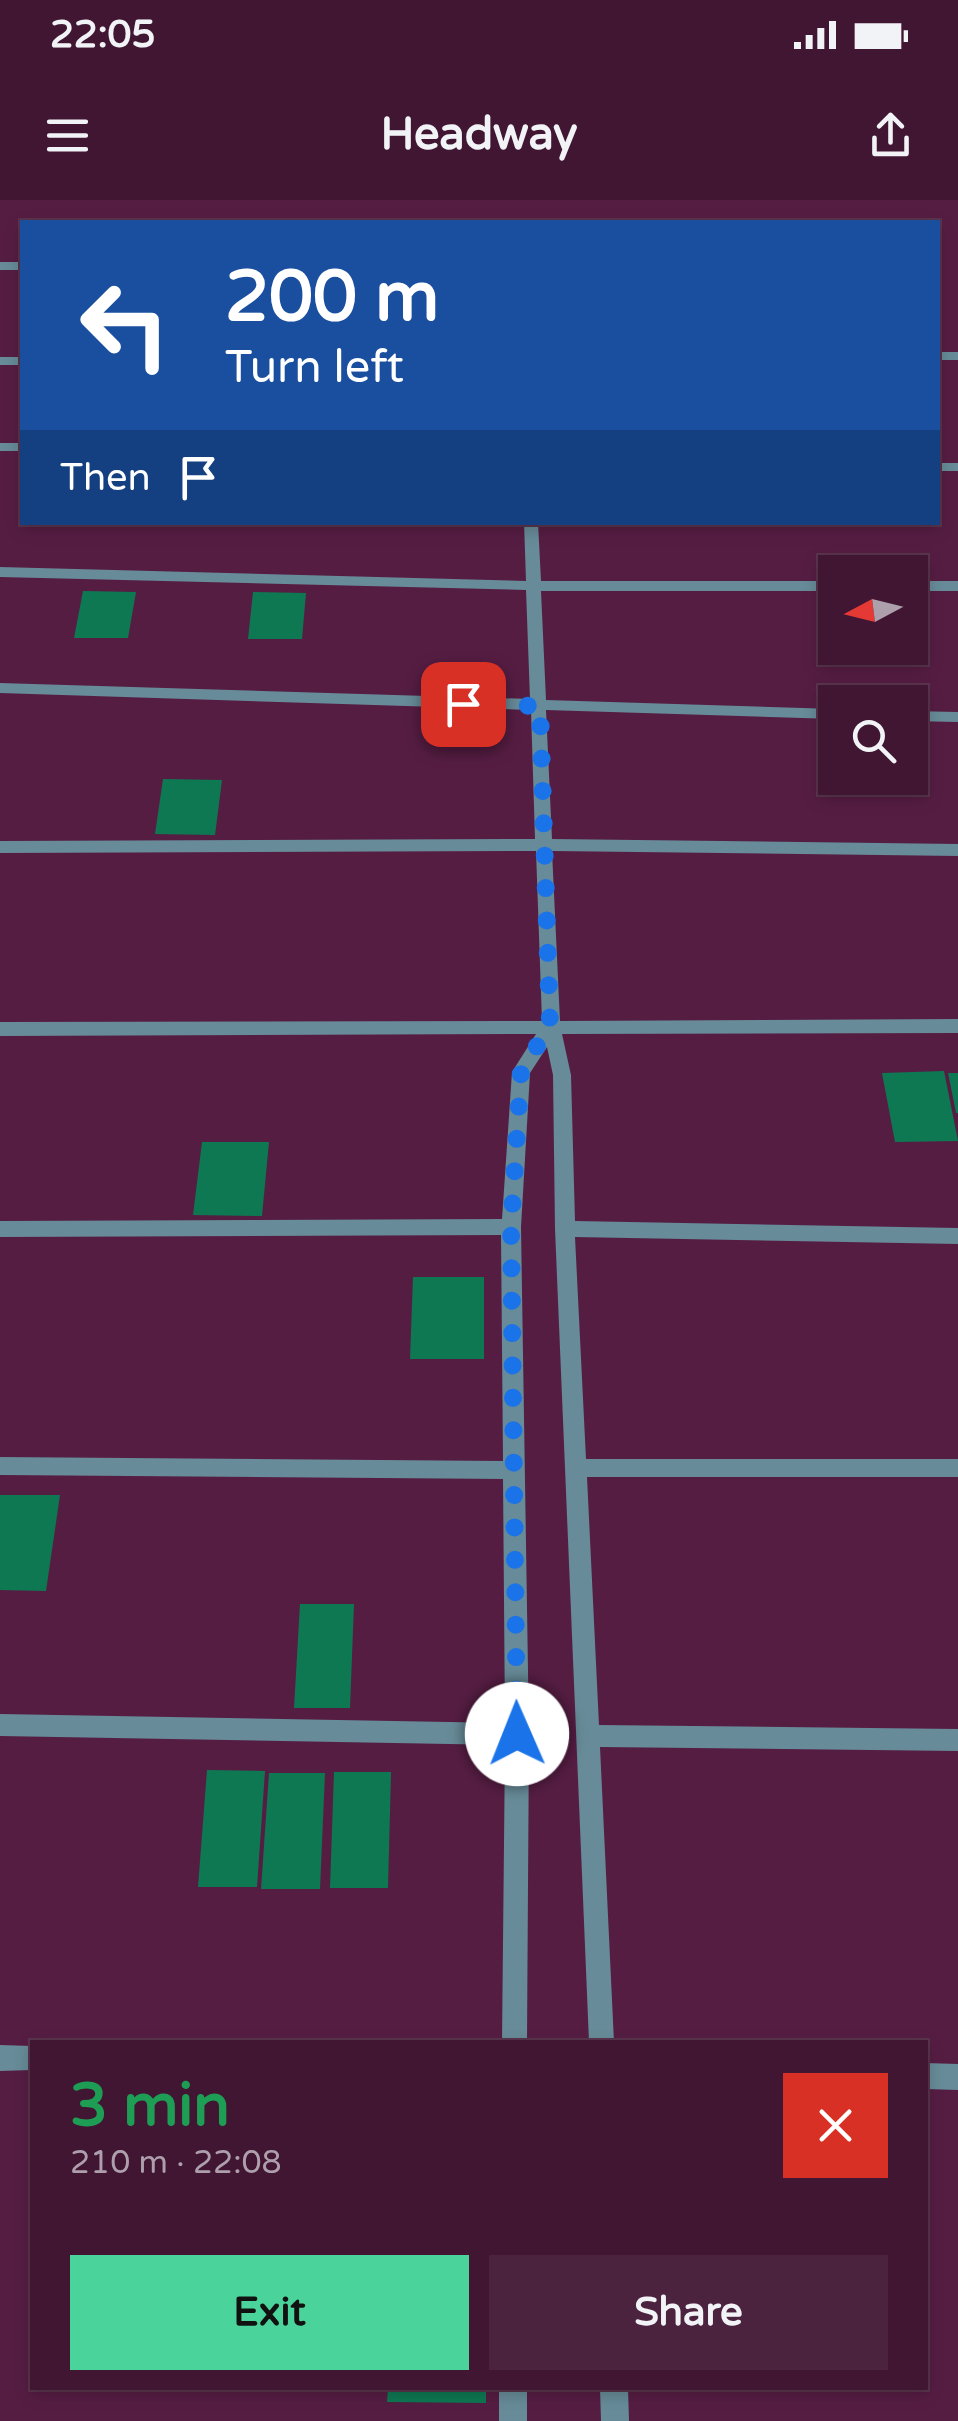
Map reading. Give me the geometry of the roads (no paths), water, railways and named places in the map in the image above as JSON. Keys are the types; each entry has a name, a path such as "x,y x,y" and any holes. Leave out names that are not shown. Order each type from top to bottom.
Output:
{"street":[{"path":"532,525 531,586 540,706 550,1025 562,1075 565,1229 602,2040"},
{"path":"0,572 531,586 818,586"},
{"path":"928,586 958,586"},
{"path":"0,688 818,714"},
{"path":"928,716 958,717"},
{"path":"0,847 544,845 958,850"},
{"path":"514,2040 517,1734 511,1228 521,1072 550,1025"},
{"path":"0,1029 958,1026"},
{"path":"0,1229 511,1228"},
{"path":"565,1229 958,1236"},
{"path":"0,1466 514,1470"},
{"path":"576,1468 958,1468"},
{"path":"0,1725 517,1734"},
{"path":"589,1736 958,1740"},
{"path":"0,2058 30,2058"},
{"path":"928,2076 958,2076"},
{"path":"513,2390 513,2421"},
{"path":"614,2390 616,2421"}]}
